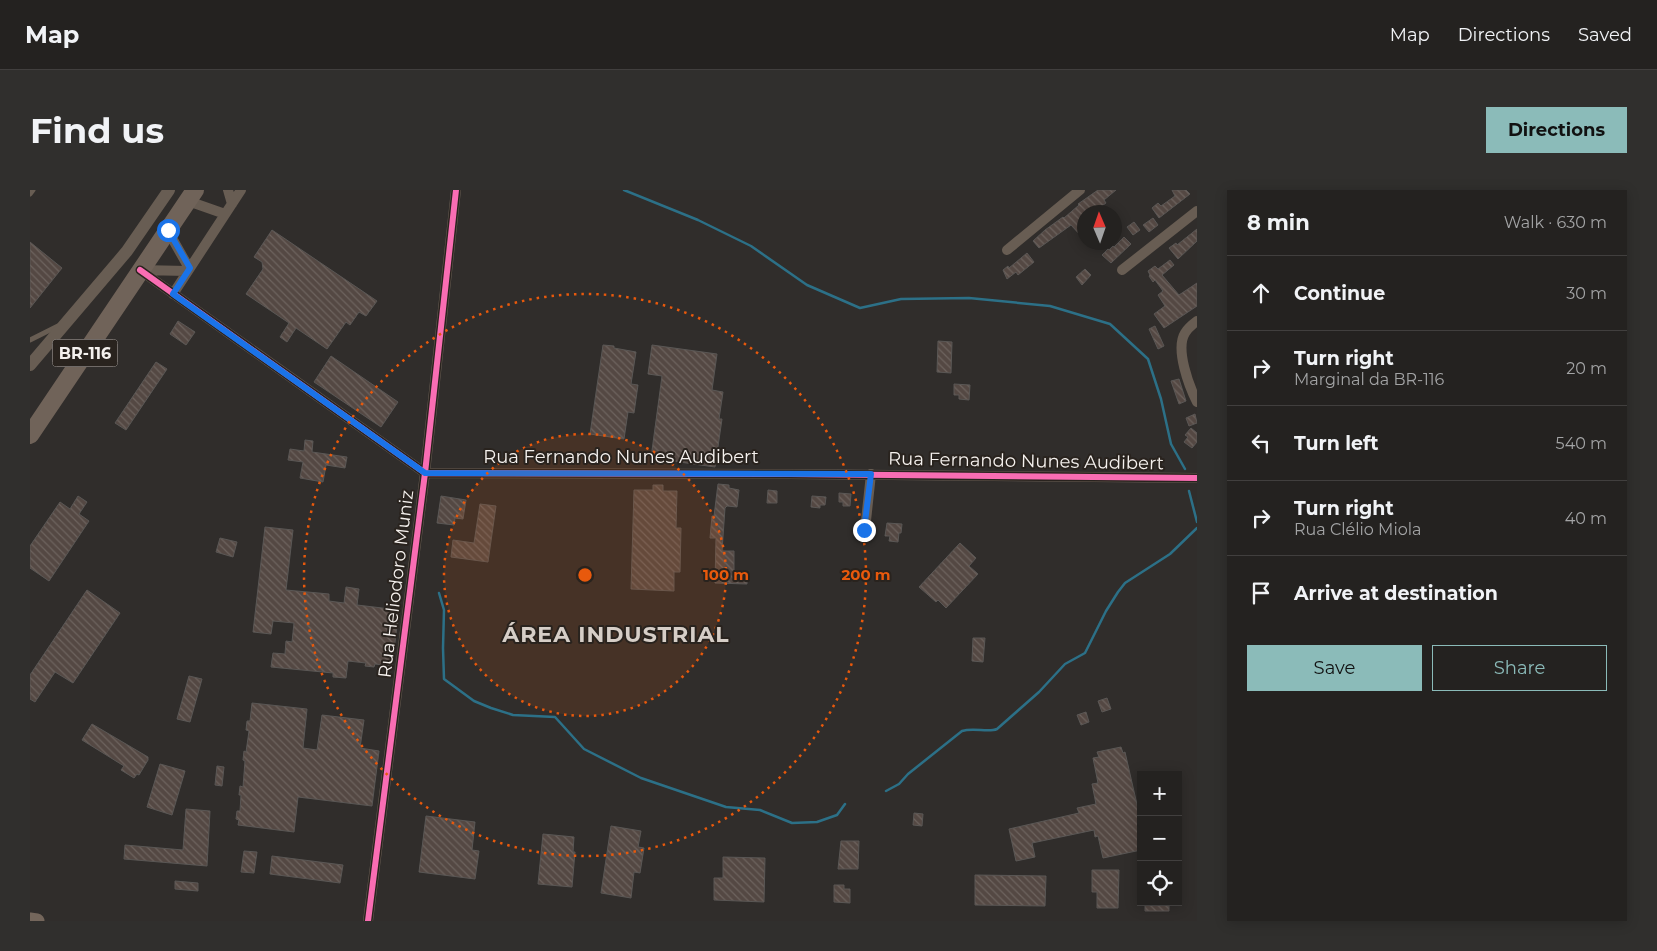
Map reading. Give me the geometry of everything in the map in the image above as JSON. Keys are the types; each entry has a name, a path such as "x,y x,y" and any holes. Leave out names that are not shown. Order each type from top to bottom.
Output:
{"highway":[{"name":"BR-116","path":"30,435 191,196"}],"main road":[{"path":"30,920 37,921"}],"street":[{"path":"30,365 127,251 169,190"},
{"path":"228,190 232,204"},
{"path":"173,294 241,190"},
{"path":"1007,250 1080,190"},
{"name":"Rua Heliodoro Muniz","path":"368,921 425,473 454,191"},
{"path":"191,196 225,214"},
{"path":"1122,270 1197,211"},
{"path":"168,230 188,270"},
{"path":"140,270 425,473"},
{"path":"140,270 188,270"},
{"path":"1197,322 1185,333 1182,344 1183,360 1188,381 1197,402"},
{"name":"Rua Fernando Nunes Audibert","path":"425,473 871,474 1197,478"},
{"path":"864,530 871,474"}],"lane":[{"path":"30,194 33,190"},
{"path":"30,340 67,322"}],"building":[{"path":"1098,190 1116,190 1104,200 1106,203 1103,205 1078,204"},
{"path":"1172,190 1186,190 1190,194 1159,218 1152,208 1158,203 1161,206 1175,196"},
{"path":"1077,207 1077,232 1071,225 1039,248 1033,241 1045,230"},
{"path":"1153,218 1158,225 1149,232 1143,225"},
{"path":"1134,222 1140,230 1133,235 1127,227"},
{"path":"1197,229 1197,241 1178,259 1169,248 1176,243 1177,245"},
{"path":"272,230 377,301 366,316 359,312 350,325 346,322 327,349 296,328 287,342 280,337 289,323 246,294 263,269 262,262 254,257"},
{"path":"1124,237 1131,244 1111,263 1102,255 1107,250 1122,250 1122,239"},
{"path":"30,242 62,268 30,308"},
{"path":"1027,253 1034,262 1018,275 1016,272 1007,279 1003,270 1008,266 1009,268"},
{"path":"1170,260 1174,265 1162,275 1179,295 1197,283 1197,306 1164,328 1154,314 1165,306 1158,295 1163,291 1155,280 1153,282 1148,271 1155,266 1158,269"},
{"path":"1085,269 1091,275 1082,285 1076,277"},
{"path":"178,321 195,332 186,345 170,334"},
{"path":"1155,326 1164,346 1158,349 1149,329"},
{"path":"938,341 952,342 951,373 937,372"},
{"path":"603,345 636,352 631,384 638,385 634,413 628,412 624,439 590,434"},
{"path":"652,345 717,354 712,390 723,392 719,419 722,419 715,467 651,458 662,376 648,374"},
{"path":"331,356 398,402 381,427 314,382"},
{"path":"156,362 167,369 126,430 115,423"},
{"path":"1179,379 1186,401 1179,404 1171,381"},
{"path":"954,384 970,385 969,400 959,399 959,395 954,395"},
{"path":"1195,414 1197,423 1189,426 1186,418"},
{"path":"1191,428 1197,433 1197,442 1192,448 1184,442 1188,437 1185,435"},
{"path":"305,440 313,441 312,452 347,457 345,468 326,465 323,482 300,478 303,462 288,460 290,449 304,451"},
{"path":"718,484 729,485 729,488 739,490 737,507 727,506 725,508 722,551 734,551 734,575 747,575 747,584 715,583 716,538 710,538"},
{"path":"653,485 663,485 663,491 677,491 676,528 681,528 680,572 674,572 674,591 631,589 634,490 653,490"},
{"path":"768,490 777,491 777,503 767,503"},
{"path":"839,493 851,494 850,506 843,506 843,502 839,502"},
{"path":"78,496 87,502 79,514 89,521 49,581 30,568 30,546 60,502 70,509"},
{"path":"441,496 466,500 463,519 455,518 454,525 437,523"},
{"path":"812,496 826,497 825,505 820,505 820,508 811,507"},
{"path":"480,504 496,506 488,562 451,557 453,540 474,543"},
{"path":"887,523 902,524 898,542 889,541 890,536 885,536"},
{"path":"265,527 293,530 286,590 329,594 329,601 344,603 346,587 359,589 357,605 399,610 392,666 375,664 374,667 365,666 366,663 348,661 346,678 333,677 333,673 271,667 273,653 285,654 286,641 292,642 294,623 273,621 271,634 253,632"},
{"path":"220,538 237,542 233,557 216,552"},
{"path":"960,543 976,558 969,566 978,574 946,608 919,587"},
{"path":"87,590 120,613 73,683 55,672 35,702 30,699 30,675"},
{"path":"973,638 985,638 983,662 972,661"},
{"path":"189,676 202,679 190,722 177,719"},
{"path":"1107,698 1111,709 1102,712 1098,701"},
{"path":"252,703 307,709 303,748 317,750 322,715 364,720 360,748 379,751 372,806 298,797 294,832 238,825 239,820 236,819 237,811 240,811 240,786 243,787 245,761 243,760 249,731 246,730 247,721 250,721"},
{"path":"1086,712 1089,722 1081,725 1077,715"},
{"path":"92,724 148,757 139,775 137,774 134,778 121,770 124,766 82,740"},
{"path":"1121,747 1123,753 1125,752 1137,804 1137,851 1103,858 1098,836 1095,837 1094,830 1032,843 1035,857 1016,861 1009,829 1079,813 1077,808 1096,804 1092,784 1098,783 1093,758 1099,757 1097,752"},
{"path":"160,764 185,771 172,815 147,807"},
{"path":"217,766 224,767 222,786 215,785"},
{"path":"186,809 210,811 207,866 124,859 125,845 183,850"},
{"path":"914,813 923,814 922,826 913,825"},
{"path":"426,816 475,822 472,850 479,851 475,879 419,872"},
{"path":"611,826 641,831 638,847 644,848 640,873 634,872 631,898 601,893"},
{"path":"543,834 574,837 573,852 575,852 572,887 538,884"},
{"path":"841,841 859,841 858,869 838,869"},
{"path":"244,851 257,852 254,873 241,872"},
{"path":"272,856 343,865 340,883 270,874"},
{"path":"723,857 765,858 764,902 714,900 714,878 723,878"},
{"path":"1092,870 1119,870 1118,908 1097,908 1097,892 1092,892"},
{"path":"975,875 1046,876 1045,906 975,905"},
{"path":"175,881 198,883 198,891 175,889"},
{"path":"834,885 844,885 844,889 850,889 850,903 834,902"},
{"path":"1145,906 1169,906 1169,911 1145,911"}],"waterway":[{"path":"624,190 698,220 751,246 807,285 860,308 901,299 969,298 1050,306 1110,324 1148,359 1161,399 1171,444 1185,469"},
{"path":"1189,491 1197,522"},
{"path":"886,791 899,784 908,774 962,731 997,729 1039,692 1065,664 1085,653 1106,611 1125,583 1170,554 1197,528"},
{"path":"439,593 444,610 444,679 474,701 513,715 555,717 584,749 641,778 726,807 760,810 792,823 817,822 837,815 845,804"}],"cycle path":[{"path":"368,921 425,473 456,190"},
{"path":"140,270 425,473 1197,478"}],"district":[{"name":"ÁREA INDUSTRIAL","path":"616,634"}],"route":[{"path":"168,230 190,268 173,294 425,473 871,474 864,530"}]}
